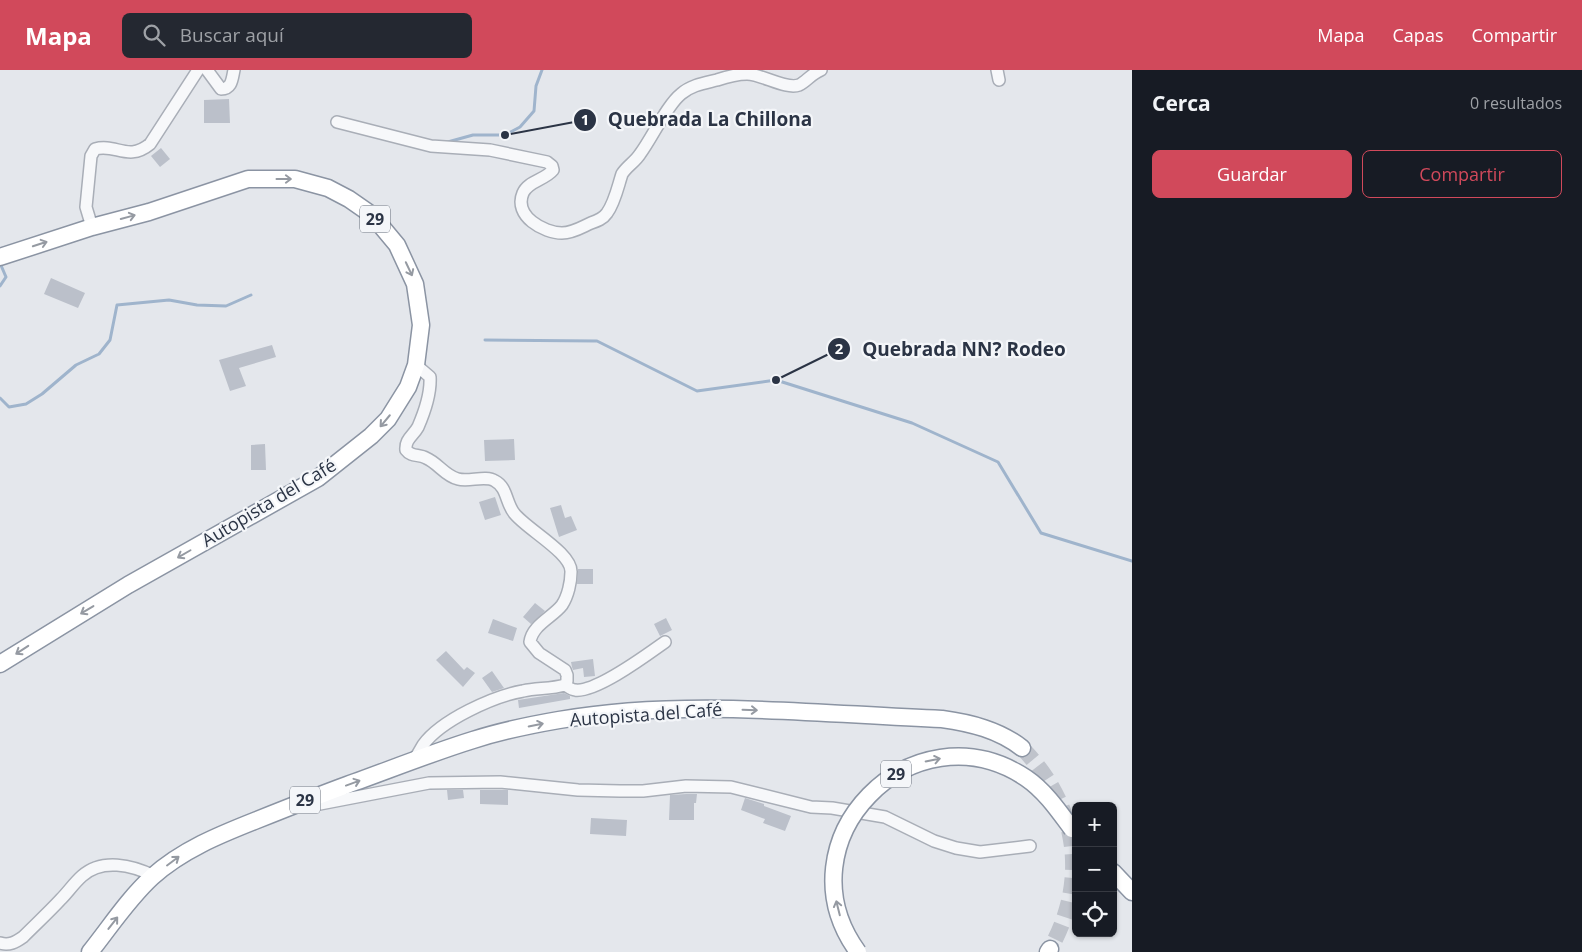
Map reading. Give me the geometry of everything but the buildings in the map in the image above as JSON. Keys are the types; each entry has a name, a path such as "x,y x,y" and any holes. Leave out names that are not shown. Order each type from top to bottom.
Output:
{"highway":[{"name":"Autopista del Café","path":"0,257 86,229 149,212 248,179 295,179 328,188 349,199 372,215 397,245 415,284 421,325 416,365 408,387 388,419 371,436 318,478 128,585 0,664"},
{"name":"Autopista del Café","path":"90,952 136,893 154,876 191,849 305,800 474,740 537,724 585,716 683,710 744,710 942,719 968,724 1005,736 1022,748"},
{"name":"29","path":"858,952 844,929 835,897 835,864 838,848 844,832 860,804 884,781 899,772 914,765 946,758 963,757 996,763 1019,774 1039,788 1051,800 1072,828"},
{"path":"1117,876 1132,892"}],"street":[{"path":"86,229 86,207 91,156 95,149 101,148 128,152 142,150 150,144 198,70"},
{"path":"206,70 221,89 226,89 229,86 234,70"},
{"path":"337,122 431,146 490,150 547,162 552,166 553,170 549,175 529,186 523,193 523,210 526,217 535,225 564,233 575,231 599,221 607,213 622,174 640,155 672,104 681,94 694,86 744,74 758,75 795,86 821,70"},
{"path":"416,365 430,376 430,387 429,396 415,432 406,440 406,450 409,454 428,458 450,476 457,479 492,479 498,482 503,488 515,514 561,553 570,564 570,578 565,599 561,606 533,633 530,642 539,653 565,670 567,681 565,685"},
{"path":"414,761 424,744 437,731 478,705 524,691 554,689 565,685 574,690 592,687 626,669 665,642"},
{"path":"305,800 320,804 386,790 447,782 500,782 578,790 643,791 686,786 731,787 811,807 832,808 885,817 956,848 980,852 1030,846"},
{"path":"0,943 10,944 23,937 81,876 99,866 119,865 141,869 154,876"}],"waterway":[{"path":"444,143 473,135 505,135 520,127 534,111 536,86 542,70"},
{"path":"0,263 6,277 0,286"},
{"path":"0,398 9,407 26,404 42,394 76,365 99,354 110,340 117,305 169,300 197,305 226,306 251,295"},
{"path":"485,340 597,341 697,391 776,380 912,423 998,462 1041,533 1132,561"}],"tunnel":[{"path":"1022,748 1041,770 1055,794 1066,818 1072,844 1073,870 1070,896 1062,923 1050,949"}],"place":[{"name":"Quebrada La Chillona","path":"505,135"},
{"name":"Quebrada NN? Rodeo","path":"776,380"}]}
